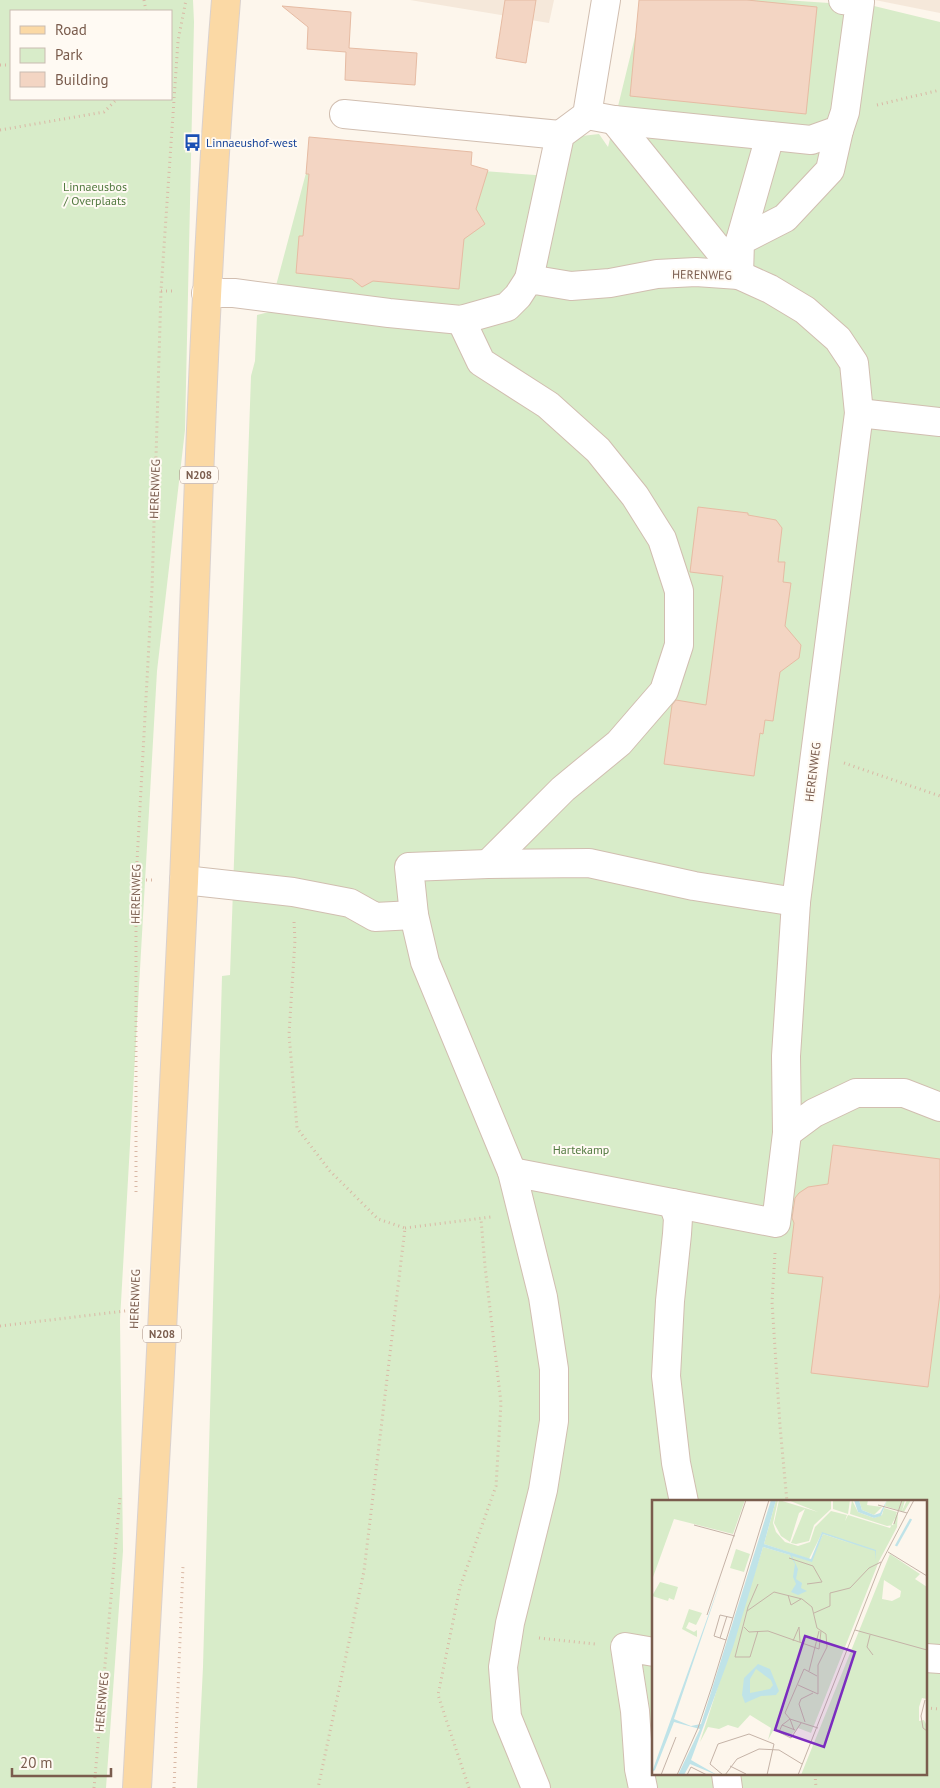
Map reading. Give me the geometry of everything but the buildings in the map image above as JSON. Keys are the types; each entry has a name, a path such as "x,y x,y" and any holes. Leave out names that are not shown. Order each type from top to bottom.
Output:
{"main road":[{"name":"N208","path":"137,1788 162,1338 184,880 206,293 226,0"}],"lane":[{"path":"206,293 234,293 389,313 462,320 507,307 518,296 529,279 560,135 587,115 606,0"},
{"path":"740,241 785,218 830,170 842,121 860,2 844,0"},
{"path":"344,114 560,135"},
{"path":"587,115 614,120 811,140 842,121"},
{"path":"614,120 739,276"},
{"path":"739,276 740,241 770,136"},
{"name":"HERENWEG","path":"529,279 571,286 610,283 657,274 696,272 739,276 770,289 805,310 838,339 854,363 859,413 796,902 786,1056 787,1133 776,1223"},
{"path":"462,320 481,362 548,405 598,450 635,496 662,540 679,591 679,645 664,691 619,743 563,789 488,864"},
{"path":"859,413 940,422"},
{"path":"536,1788 507,1717 503,1667 508,1635 543,1490 554,1421 554,1368 543,1297 512,1172 425,962 414,915 409,867 589,863 694,886 796,902"},
{"path":"184,880 293,892 350,903 375,917 414,915"},
{"path":"787,1133 814,1113 856,1093 904,1092 940,1107"},
{"path":"512,1172 776,1223"},
{"path":"673,1203 678,1218 670,1301 666,1376 676,1463 684,1500"},
{"path":"643,1788 639,1769 635,1711 625,1648 652,1652"}],"path":[{"name":"HERENWEG","path":"136,1200 136,880 152,590 161,290 178,40 186,0"},
{"path":"842,121 940,90"},
{"path":"0,130 104,112 116,100"},
{"path":"815,752 940,796"},
{"path":"293,892 295,940 289,1034 297,1128 330,1171 378,1219 404,1228 482,1219 521,1210"},
{"path":"469,1788 438,1695 460,1587 496,1486 501,1403 485,1266 482,1219"},
{"path":"776,1223 772,1302 787,1500"},
{"path":"318,1788 364,1571 404,1228"},
{"path":"0,1326 136,1310"},
{"name":"HERENWEG","path":"94,1788 120,1495"},
{"path":"508,1635 625,1648"}],"shaded area":[{"path":"410,0 554,0 549,23"},
{"path":"875,0 940,0 940,13"}],"green space":[{"name":"Linnaeusbos / Overplaats","path":"0,0 193,0 185,430 157,671 120,1320 123,1551 106,1788 0,1788"},
{"name":"Hartekamp","path":"644,0 784,0 874,6 940,22 940,1788 197,1788 203,1667 222,976 230,975 251,376 255,361 257,315 269,312 310,158 562,177 573,137 599,134 608,147"}],"place":[{"name":"Linnaeushof-west","path":"192,143"}]}
